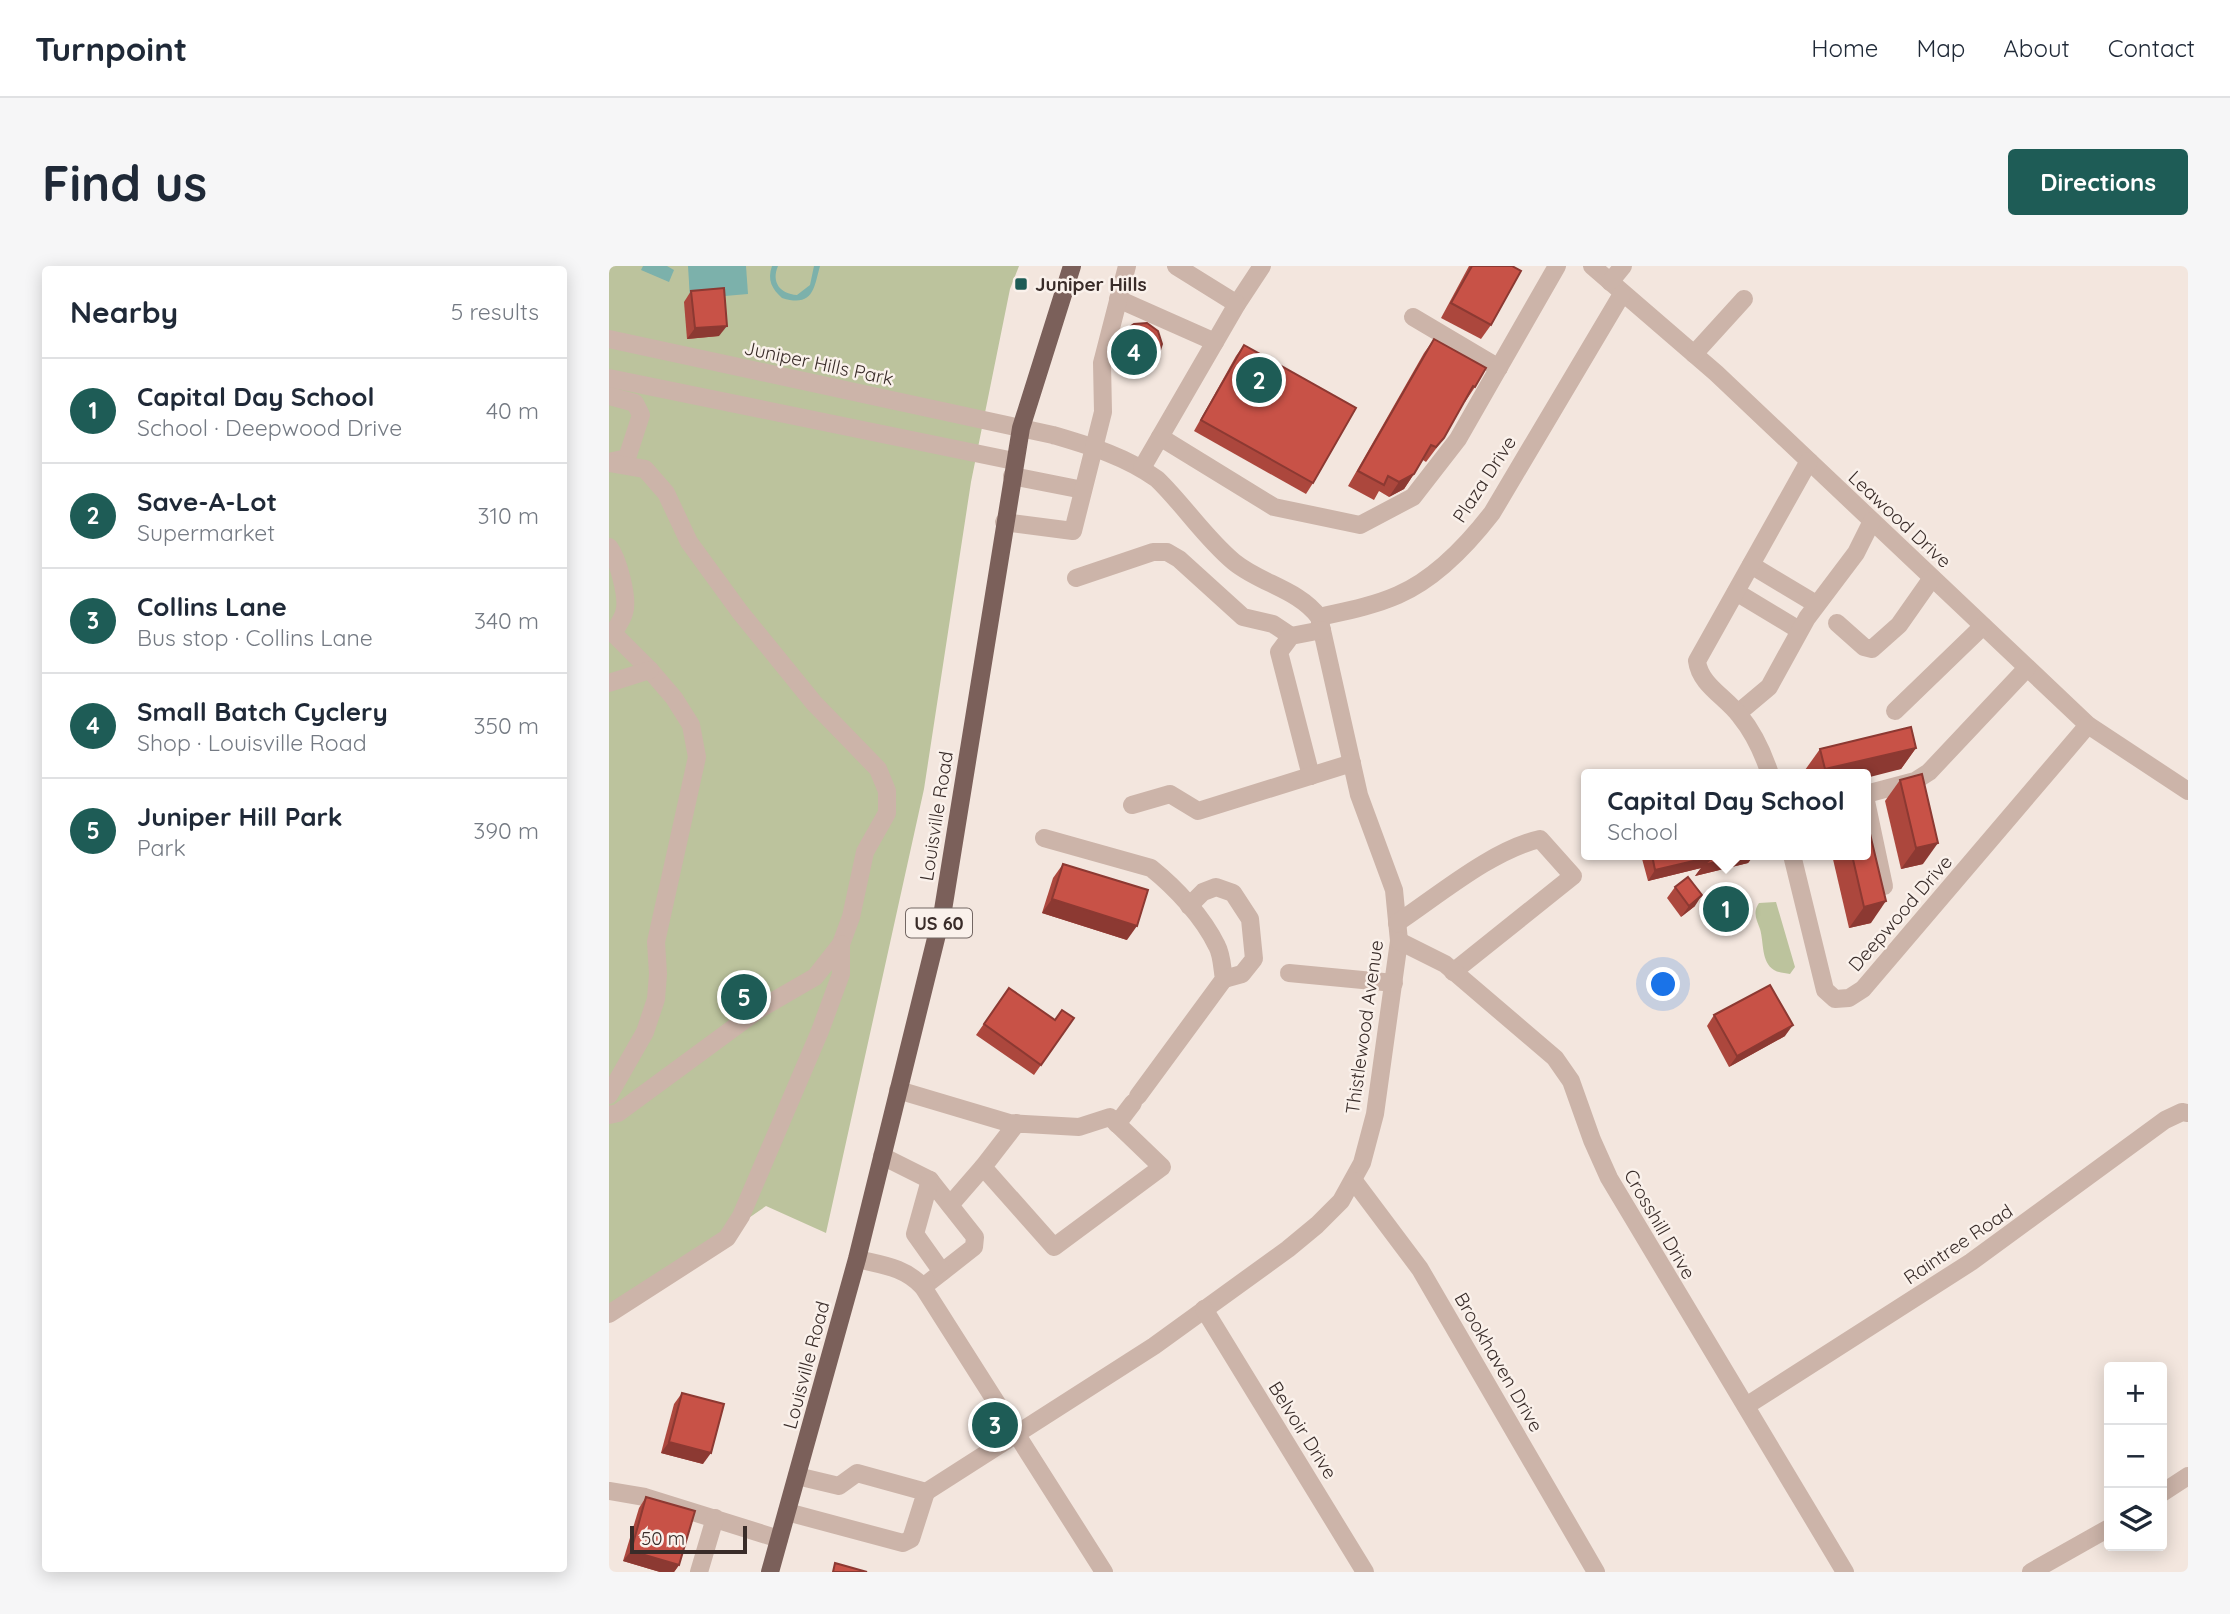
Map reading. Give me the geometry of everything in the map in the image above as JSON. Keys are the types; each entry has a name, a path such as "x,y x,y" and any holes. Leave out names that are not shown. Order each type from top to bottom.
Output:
{"main road":[{"name":"Louisville Road","path":"770,1572 857,1259 943,910 1021,428 1072,266"}],"street":[{"path":"1004,522 1073,531 1103,412 1102,363 1127,266"},
{"path":"1176,266 1237,304"},
{"path":"1142,468 1262,266"},
{"path":"1160,437 1274,507 1360,525 1413,497 1458,439 1557,266"},
{"name":"Leawood Drive","path":"1592,266 1695,355 2088,725 2188,791"},
{"name":"Plaza Drive","path":"1291,636 1412,588 1477,532 1492,513 1616,288 1623,266"},
{"path":"1118,299 1215,342"},
{"path":"1695,355 1744,299"},
{"path":"1413,317 1499,368"},
{"name":"Juniper Hills Park","path":"609,339 1021,428"},
{"path":"609,378 1013,469 1083,490"},
{"path":"609,396 635,403 642,415 627,458 609,463"},
{"path":"1021,428 1093,447 1142,468 1170,492 1235,563 1252,575 1310,605 1321,624"},
{"path":"609,1115 618,1113 758,1010 815,977 841,944 851,917 865,852 887,813 887,791 878,769 814,703 740,612 689,542 666,493 636,457 635,438"},
{"path":"1768,769 1758,744 1738,713 1705,682 1698,672 1696,661 1809,461"},
{"path":"609,463 645,469"},
{"path":"1738,713 1769,687 1799,630 1856,553 1872,521"},
{"path":"609,547 614,553 623,585 626,611 611,636 650,670 674,698 691,725 697,757 656,942 656,999 646,1032 609,1095"},
{"path":"1076,578 1153,552 1167,552 1179,559 1243,617 1273,624 1291,636 1279,652 1311,776"},
{"path":"1751,565 1816,604"},
{"path":"1837,622 1864,647 1873,649 1899,625 1932,578"},
{"path":"1736,592 1799,630"},
{"name":"Thistlewood Avenue","path":"926,1492 1016,1432 1099,1382 1204,1309 1317,1225 1341,1201 1363,1163 1375,1114 1394,983 1398,932 1394,890 1359,795 1321,624"},
{"path":"1895,711 1983,626"},
{"path":"1871,793 1915,781 1929,772 2027,668"},
{"path":"609,683 650,670"},
{"name":"Deepwood Drive","path":"1792,860 1825,990 1835,999 1849,998 1863,989 2088,725"},
{"path":"1132,805 1170,794 1198,811 1352,763"},
{"path":"1871,825 1884,886"},
{"path":"1044,838 1151,868 1164,878 1219,947 1224,979"},
{"path":"1398,932 1498,855 1540,839 1573,876 1454,971"},
{"path":"1117,1125 1224,979 1242,974 1254,959 1250,919 1233,894 1216,887 1203,892 1189,906"},
{"name":"Crosshill Drive","path":"1398,932 1454,971 1548,1051 1571,1081 1609,1178 1845,1572"},
{"path":"609,1314 727,1238 741,1216 820,1031 841,974 841,944"},
{"path":"1289,973 1394,983"},
{"path":"898,1090 1017,1124 1079,1127 1109,1117 1162,1167 1054,1247 983,1167"},
{"name":"Raintree Road","path":"1746,1406 1971,1262 2165,1120 2188,1112"},
{"path":"950,1205 1017,1124"},
{"path":"882,1156 930,1180 975,1237 974,1247 923,1287"},
{"path":"930,1180 915,1234 942,1272"},
{"name":"Brookhaven Drive","path":"1354,1181 1420,1269 1596,1572"},
{"path":"857,1259 902,1269 923,1287 1104,1572"},
{"name":"Belvoir Drive","path":"1204,1309 1365,1572"},
{"path":"787,1512 903,1543 911,1539 926,1492 857,1473 839,1486 797,1476"},
{"path":"2167,1490 2188,1476"},
{"path":"609,1491 645,1497 779,1539"},
{"path":"699,1572 715,1518"},
{"path":"2031,1572 2104,1531"}],"green space":[{"path":"609,266 1019,266 1010,289 971,482 924,789 826,1233 766,1206 609,1314"},
{"path":"1776,902 1795,967 1790,974 1776,971 1767,962 1756,916 1759,903"}],"water":[{"path":"643,266 667,266 674,270 669,282 641,270"},
{"path":"688,266 746,266 748,294 690,299"},
{"path":"772,266 778,266 778,286 797,295 810,285 814,266 820,266 811,294 801,300 782,298 770,280"}],"building":[{"path":"1472,266 1512,266 1521,271 1491,325 1451,303"},
{"path":"724,288 727,326 695,328 691,291"},
{"path":"1147,323 1158,331 1162,344 1160,350 1152,360 1139,363 1132,361 1123,351 1128,328 1134,324"},
{"path":"1434,339 1486,368 1444,438 1436,447 1431,445 1414,474 1399,482 1388,476 1384,485 1358,471"},
{"path":"1244,345 1356,408 1313,483 1201,420"},
{"path":"1911,727 1916,748 1825,769 1820,749"},
{"path":"1922,774 1938,843 1916,848 1900,780"},
{"path":"1871,838 1886,901 1864,907 1853,860 1871,860"},
{"path":"1653,860 1698,860 1655,870"},
{"path":"1710,860 1724,860 1703,865"},
{"path":"1063,864 1148,890 1137,926 1052,899"},
{"path":"1688,877 1702,895 1689,906 1675,887"},
{"path":"1770,985 1793,1025 1737,1056 1714,1015"},
{"path":"1009,988 1055,1020 1062,1010 1074,1018 1041,1065 984,1024"},
{"path":"682,1393 724,1404 711,1453 669,1442"},
{"path":"646,1497 695,1511 679,1565 631,1551"},
{"path":"835,1563 867,1572 833,1572"}],"place":[{"name":"Juniper Hills","path":"1021,284"},
{"name":"Small Batch Cyclery","path":"1134,352"},
{"name":"Save-A-Lot","path":"1259,380"},
{"name":"Capital Day School","path":"1726,909"},
{"name":"Juniper Hill Park","path":"744,997"},
{"name":"Collins Lane","path":"995,1425"}]}
